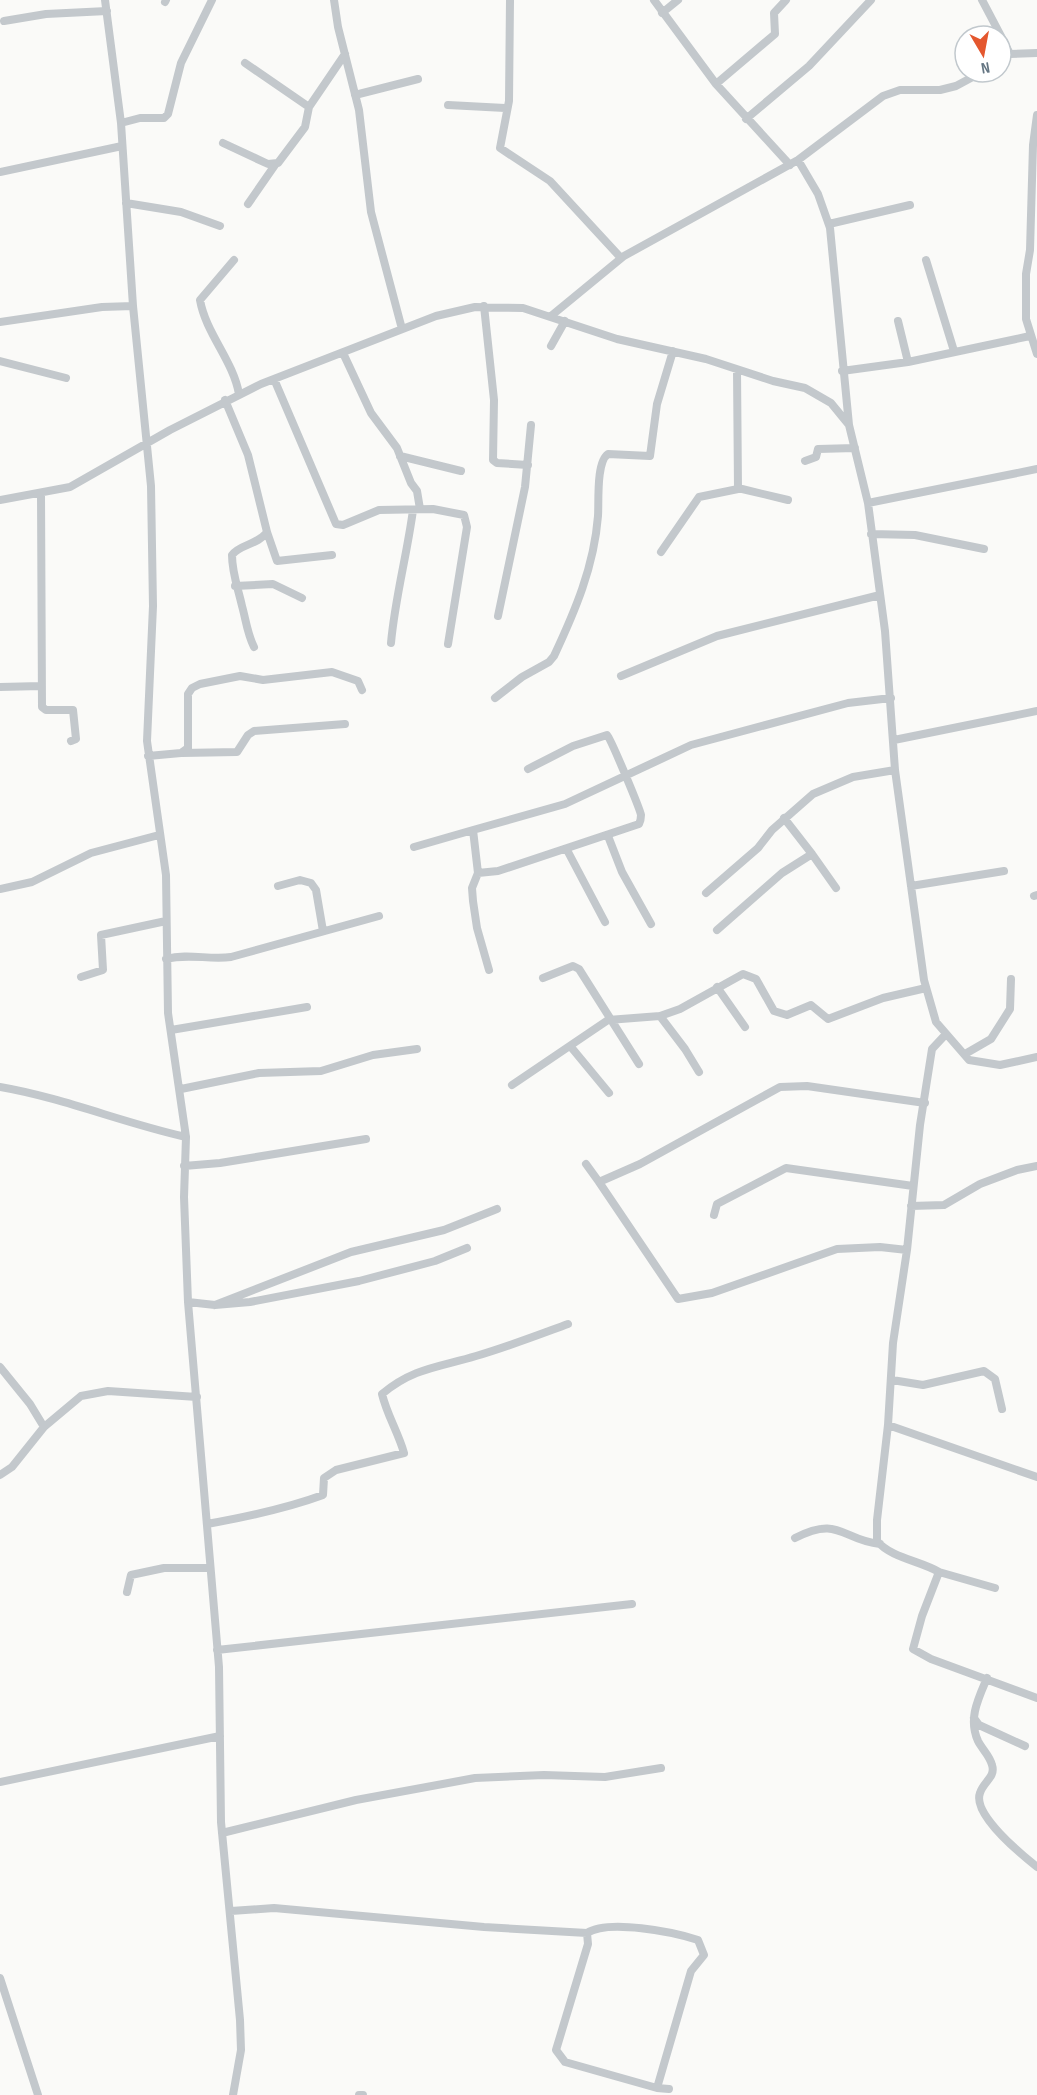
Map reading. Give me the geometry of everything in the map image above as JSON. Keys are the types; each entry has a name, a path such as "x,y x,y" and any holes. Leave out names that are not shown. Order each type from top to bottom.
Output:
{"street":[{"path":"105,0 121,123 133,306 148,442 153,548 148,756 166,875 166,958 171,1030 186,1137 184,1166 188,1302 207,1524 208,1568 217,1650 222,1833 231,1911 241,2050 233,2095"},
{"path":"121,123 140,118 164,118 168,114 175,80 212,0"},
{"path":"334,0 355,95 371,212 402,329"},
{"path":"510,0 509,101 505,108 501,149 550,181 621,258"},
{"path":"654,0 717,84 746,118 794,163 818,194 829,225 842,336 842,371 849,425 868,503 891,698 895,770 926,988 936,1022 969,1060 1000,1065 1037,1057"},
{"path":"662,13 678,0"},
{"path":"717,84 774,34 774,13 786,0"},
{"path":"746,118 809,66 871,0"},
{"path":"982,0 995,24"},
{"path":"4,21 45,14 107,10"},
{"path":"1013,54 1037,53"},
{"path":"248,204 305,127 309,106 345,54"},
{"path":"245,63 309,106"},
{"path":"355,95 418,78"},
{"path":"551,316 621,258 794,163 891,93 940,90 960,84"},
{"path":"448,105 505,108"},
{"path":"1037,116 1034,223 1026,274 1026,319 1037,354"},
{"path":"223,143 268,164 275,165"},
{"path":"0,172 122,146"},
{"path":"126,203 181,212 220,226"},
{"path":"829,225 910,205"},
{"path":"234,260 200,300 204,319 222,351 239,394"},
{"path":"926,260 954,351"},
{"path":"0,322 102,307 133,306"},
{"path":"484,306 494,400 493,460 497,463 528,465"},
{"path":"0,500 41,493 81,482 225,400 436,316 484,306 523,308 617,339 673,351 805,388 831,403 849,425"},
{"path":"1026,319 1037,322"},
{"path":"551,346 565,321"},
{"path":"898,321 908,362"},
{"path":"842,371 908,362 1030,336"},
{"path":"495,698 522,677 549,662 554,656 589,572 598,518 602,462 608,454 650,456 657,404 673,351"},
{"path":"343,353 371,413 393,442 411,483 417,491 417,509 395,600 391,643"},
{"path":"0,361 66,378"},
{"path":"737,370 738,488"},
{"path":"274,379 336,524 343,525 379,510 417,509 464,515 467,524 448,644"},
{"path":"225,400 248,455 267,532 277,561 332,555"},
{"path":"498,616 528,465 531,425"},
{"path":"805,461 816,457 818,449 855,448"},
{"path":"400,456 461,471"},
{"path":"868,503 1037,469"},
{"path":"661,552 699,496 734,491 738,488 788,500"},
{"path":"41,493 43,709 73,710 75,712 76,739 71,741"},
{"path":"254,646 248,634 242,603 235,586 233,552 258,541 267,532"},
{"path":"871,534 915,535 984,549"},
{"path":"235,586 273,584 302,598"},
{"path":"621,676 717,636 880,595"},
{"path":"181,753 188,748 188,694 192,688 200,684 240,676 263,680 332,672 358,681 362,690"},
{"path":"0,687 41,687"},
{"path":"414,847 565,804 677,751 713,739 848,703 891,698"},
{"path":"894,740 1037,711"},
{"path":"148,756 237,752 248,735 254,731 345,724"},
{"path":"478,873 498,871 567,850 637,827 641,820 640,812 624,777 614,743 607,735 573,746 528,769"},
{"path":"706,893 758,848 763,839 801,802 826,787 854,777 895,770"},
{"path":"784,818 836,888"},
{"path":"472,830 478,873 472,888 473,901 477,928 489,970"},
{"path":"0,889 32,882 90,853 159,835"},
{"path":"608,836 622,872 651,924"},
{"path":"567,850 604,922"},
{"path":"717,930 782,873 812,854"},
{"path":"911,886 1004,872"},
{"path":"278,886 306,880 311,883 316,890 323,932"},
{"path":"166,958 186,955 216,959 231,957 379,916"},
{"path":"81,977 103,970 100,939 102,934 166,921"},
{"path":"543,978 576,967 588,980 608,1020 639,1064"},
{"path":"512,1085 608,1020 660,1016 680,1009 744,974 756,980 774,1011 787,1015 811,1005 828,1019 883,998 926,988"},
{"path":"965,1054 991,1039 1010,1009 1011,980"},
{"path":"717,987 745,1027"},
{"path":"171,1030 307,1007"},
{"path":"660,1016 699,1072"},
{"path":"880,1544 877,1520 888,1425 893,1343 907,1250 913,1186 932,1049 946,1034"},
{"path":"571,1047 609,1093"},
{"path":"181,1089 260,1073 321,1071 373,1055 417,1049"},
{"path":"599,1182 647,1161 780,1087 807,1086 925,1103"},
{"path":"0,1087 51,1097 148,1129 186,1137"},
{"path":"184,1166 220,1163 366,1138"},
{"path":"586,1164 678,1299 712,1293 837,1249 880,1247 907,1250"},
{"path":"911,1206 944,1205 980,1184 1017,1170 1037,1166"},
{"path":"714,1215 717,1204 786,1168 913,1186"},
{"path":"215,1305 351,1252 444,1230 497,1209"},
{"path":"188,1302 215,1305 250,1302 359,1281 435,1262 467,1248"},
{"path":"207,1524 262,1514 323,1495 324,1478 336,1470 404,1453 396,1426 386,1408 382,1394 396,1382 420,1369 475,1356 568,1324"},
{"path":"0,1367 30,1404 44,1427"},
{"path":"892,1380 923,1385 984,1371 995,1379 1002,1409"},
{"path":"0,1474 12,1467 44,1427 81,1396 108,1391 197,1397"},
{"path":"888,1425 1037,1477"},
{"path":"795,1538 828,1528 840,1529 868,1543 880,1544 939,1572 995,1588"},
{"path":"127,1592 130,1575 145,1570 208,1568"},
{"path":"939,1572 922,1616 913,1649 931,1659 1037,1698"},
{"path":"217,1650 632,1604"},
{"path":"987,1678 974,1718 974,1731 993,1766 993,1773 979,1795 979,1802 994,1826 1022,1856 1037,1868"},
{"path":"974,1718 979,1725 1025,1746"},
{"path":"0,1782 220,1736"},
{"path":"222,1833 356,1800 475,1778 544,1775 605,1777 661,1768"},
{"path":"231,1911 274,1908 484,1928 587,1933 596,1927 626,1928 683,1935 698,1940 704,1955 691,1971 657,2088"},
{"path":"587,1933 588,1944 556,2050 558,2055 565,2062 657,2088 669,2089"},
{"path":"0,1978 39,2095"}]}
